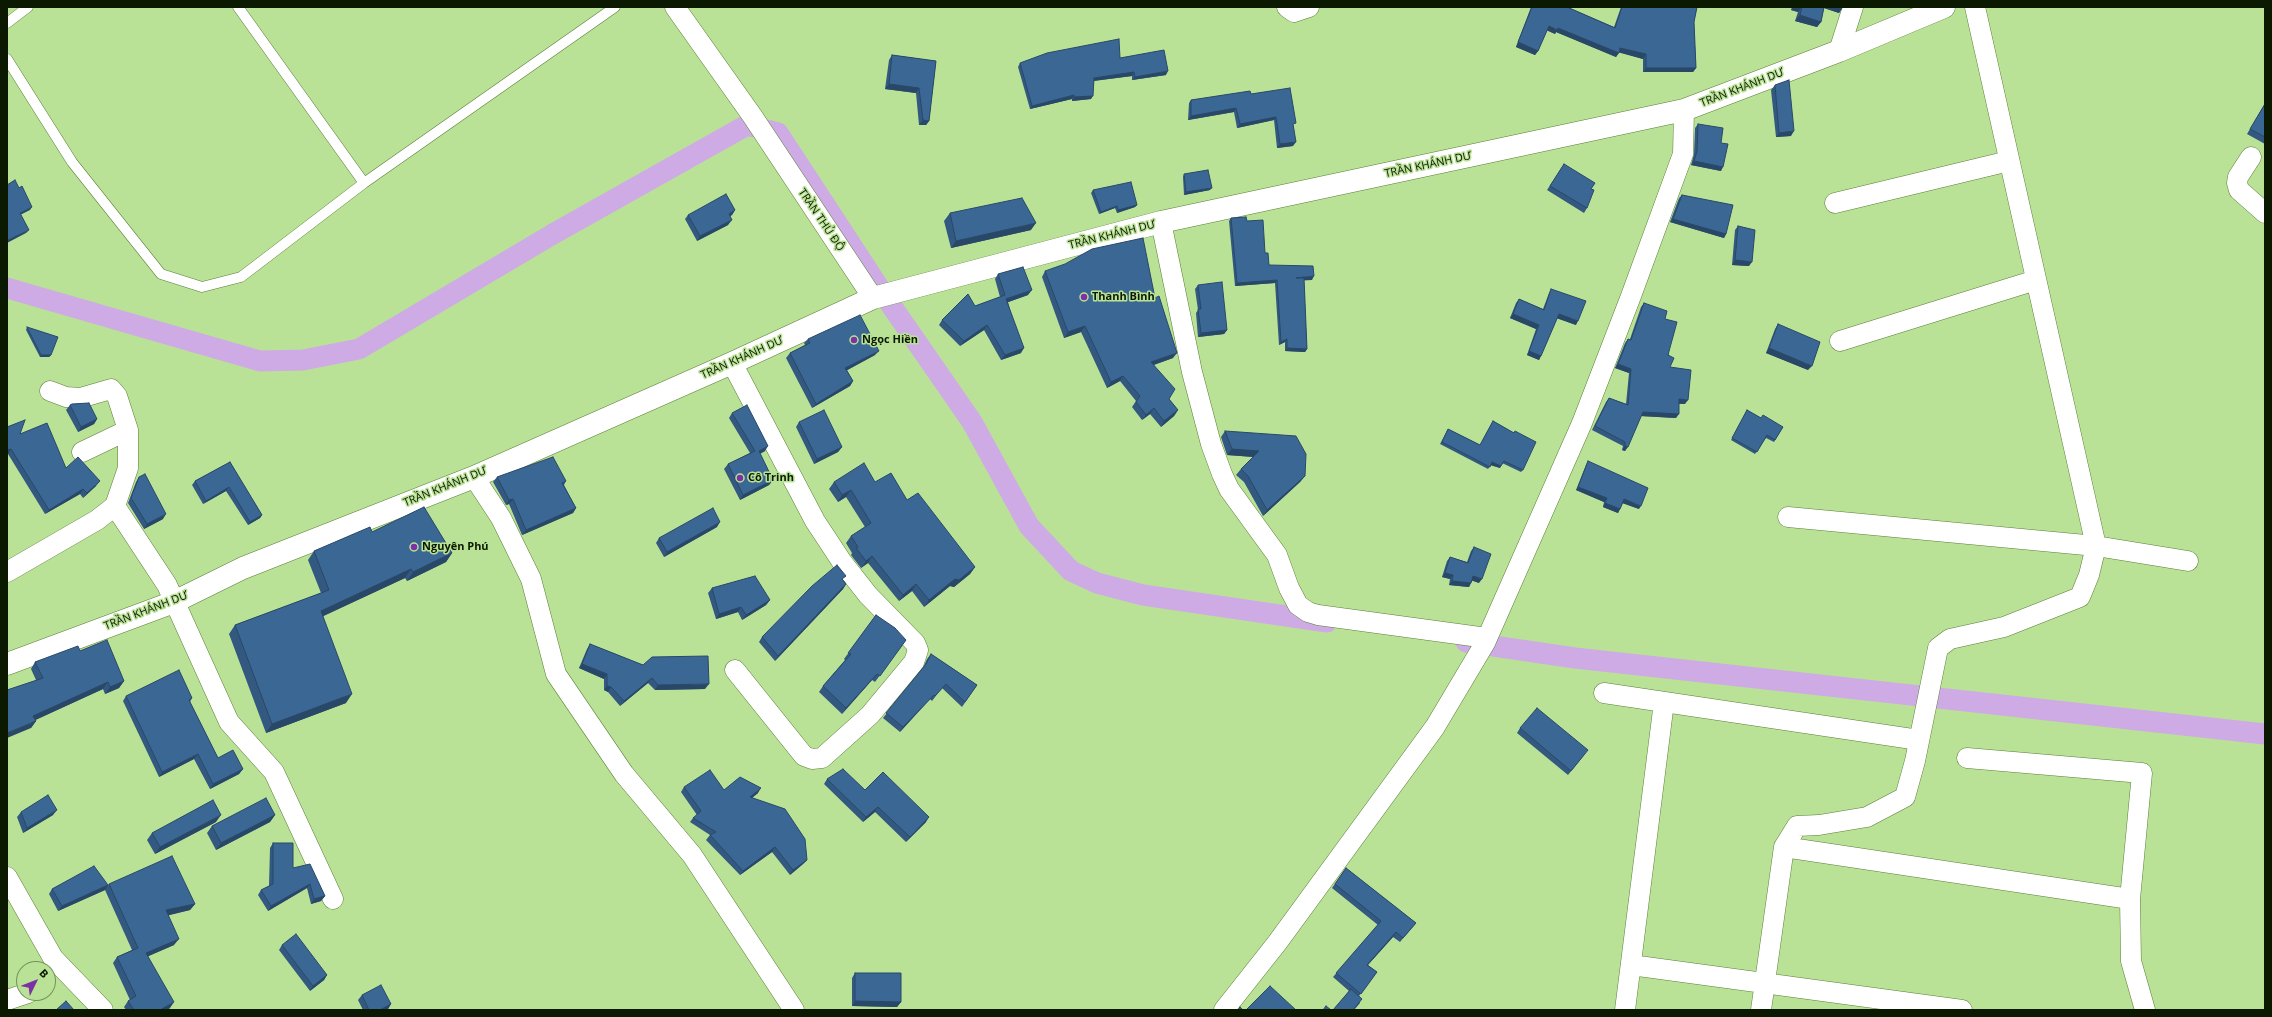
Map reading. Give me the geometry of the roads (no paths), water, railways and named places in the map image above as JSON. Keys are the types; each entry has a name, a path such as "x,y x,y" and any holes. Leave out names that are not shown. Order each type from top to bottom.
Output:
{"street":[{"name":"TRẦN THỦ ĐỘ","path":"675,7 753,116 876,298"},
{"path":"1287,7 1294,12 1309,7"},
{"path":"1839,51 1853,7"},
{"name":"TRẦN KHÁNH DƯ","path":"7,664 174,602 243,568 474,477 732,364 876,298 901,290 1161,222 1684,110 1839,51 1944,7"},
{"path":"1761,1010 1784,847 1797,826 1819,825 1866,817 1905,797 1919,740 1938,648 1950,639 2004,627 2080,597 2089,575 2096,546 1975,7"},
{"path":"1224,1010 1277,943 1435,727 1484,645 1582,423 1631,296 1683,154 1684,110"},
{"path":"2251,157 2238,177 2237,183 2239,190 2265,213"},
{"path":"1835,203 2009,161"},
{"path":"1161,222 1192,372 1211,444 1229,489 1278,555 1289,588 1298,605 1308,612 1318,615 1484,645"},
{"path":"1840,341 2036,280"},
{"path":"732,364 815,521 864,590 915,643 918,650 914,662 870,715 822,758 812,760 804,756 735,670"},
{"path":"7,572 98,520 115,506 128,468 128,430 117,396 111,389 80,398 66,397 50,391"},
{"path":"82,452 128,430"},
{"path":"474,477 501,518 531,579 556,674 624,774 692,855 794,1010"},
{"path":"115,506 167,585 229,722 274,772 333,899"},
{"path":"1788,516 2096,546 2188,561"},
{"path":"1604,694 1919,740"},
{"path":"1625,1010 1664,702"},
{"path":"1967,758 2142,773 2130,899 2132,961 2145,1010"},
{"path":"1784,847 2130,899"},
{"path":"7,877 53,958 53,961"},
{"path":"1630,965 1765,982 1962,1010"},
{"path":"56,974 103,1010"}],"lane":[{"path":"7,23 28,7"},
{"path":"238,7 364,183"},
{"path":"7,58 72,162 161,274 202,287 241,276 364,183 615,7"}],"waterway":[{"path":"7,288 260,361 303,360 359,349 553,234 747,125 778,133 884,295 972,422 1029,526 1071,571 1097,583 1143,595 1327,622"},
{"path":"1466,642 1575,658 2265,734"}],"place":[{"name":"Thanh Bình","path":"1084,297"},
{"name":"Ngọc Hiền","path":"854,340"},
{"name":"Cô Trinh","path":"740,478"},
{"name":"Nguyên Phú","path":"414,547"}]}
